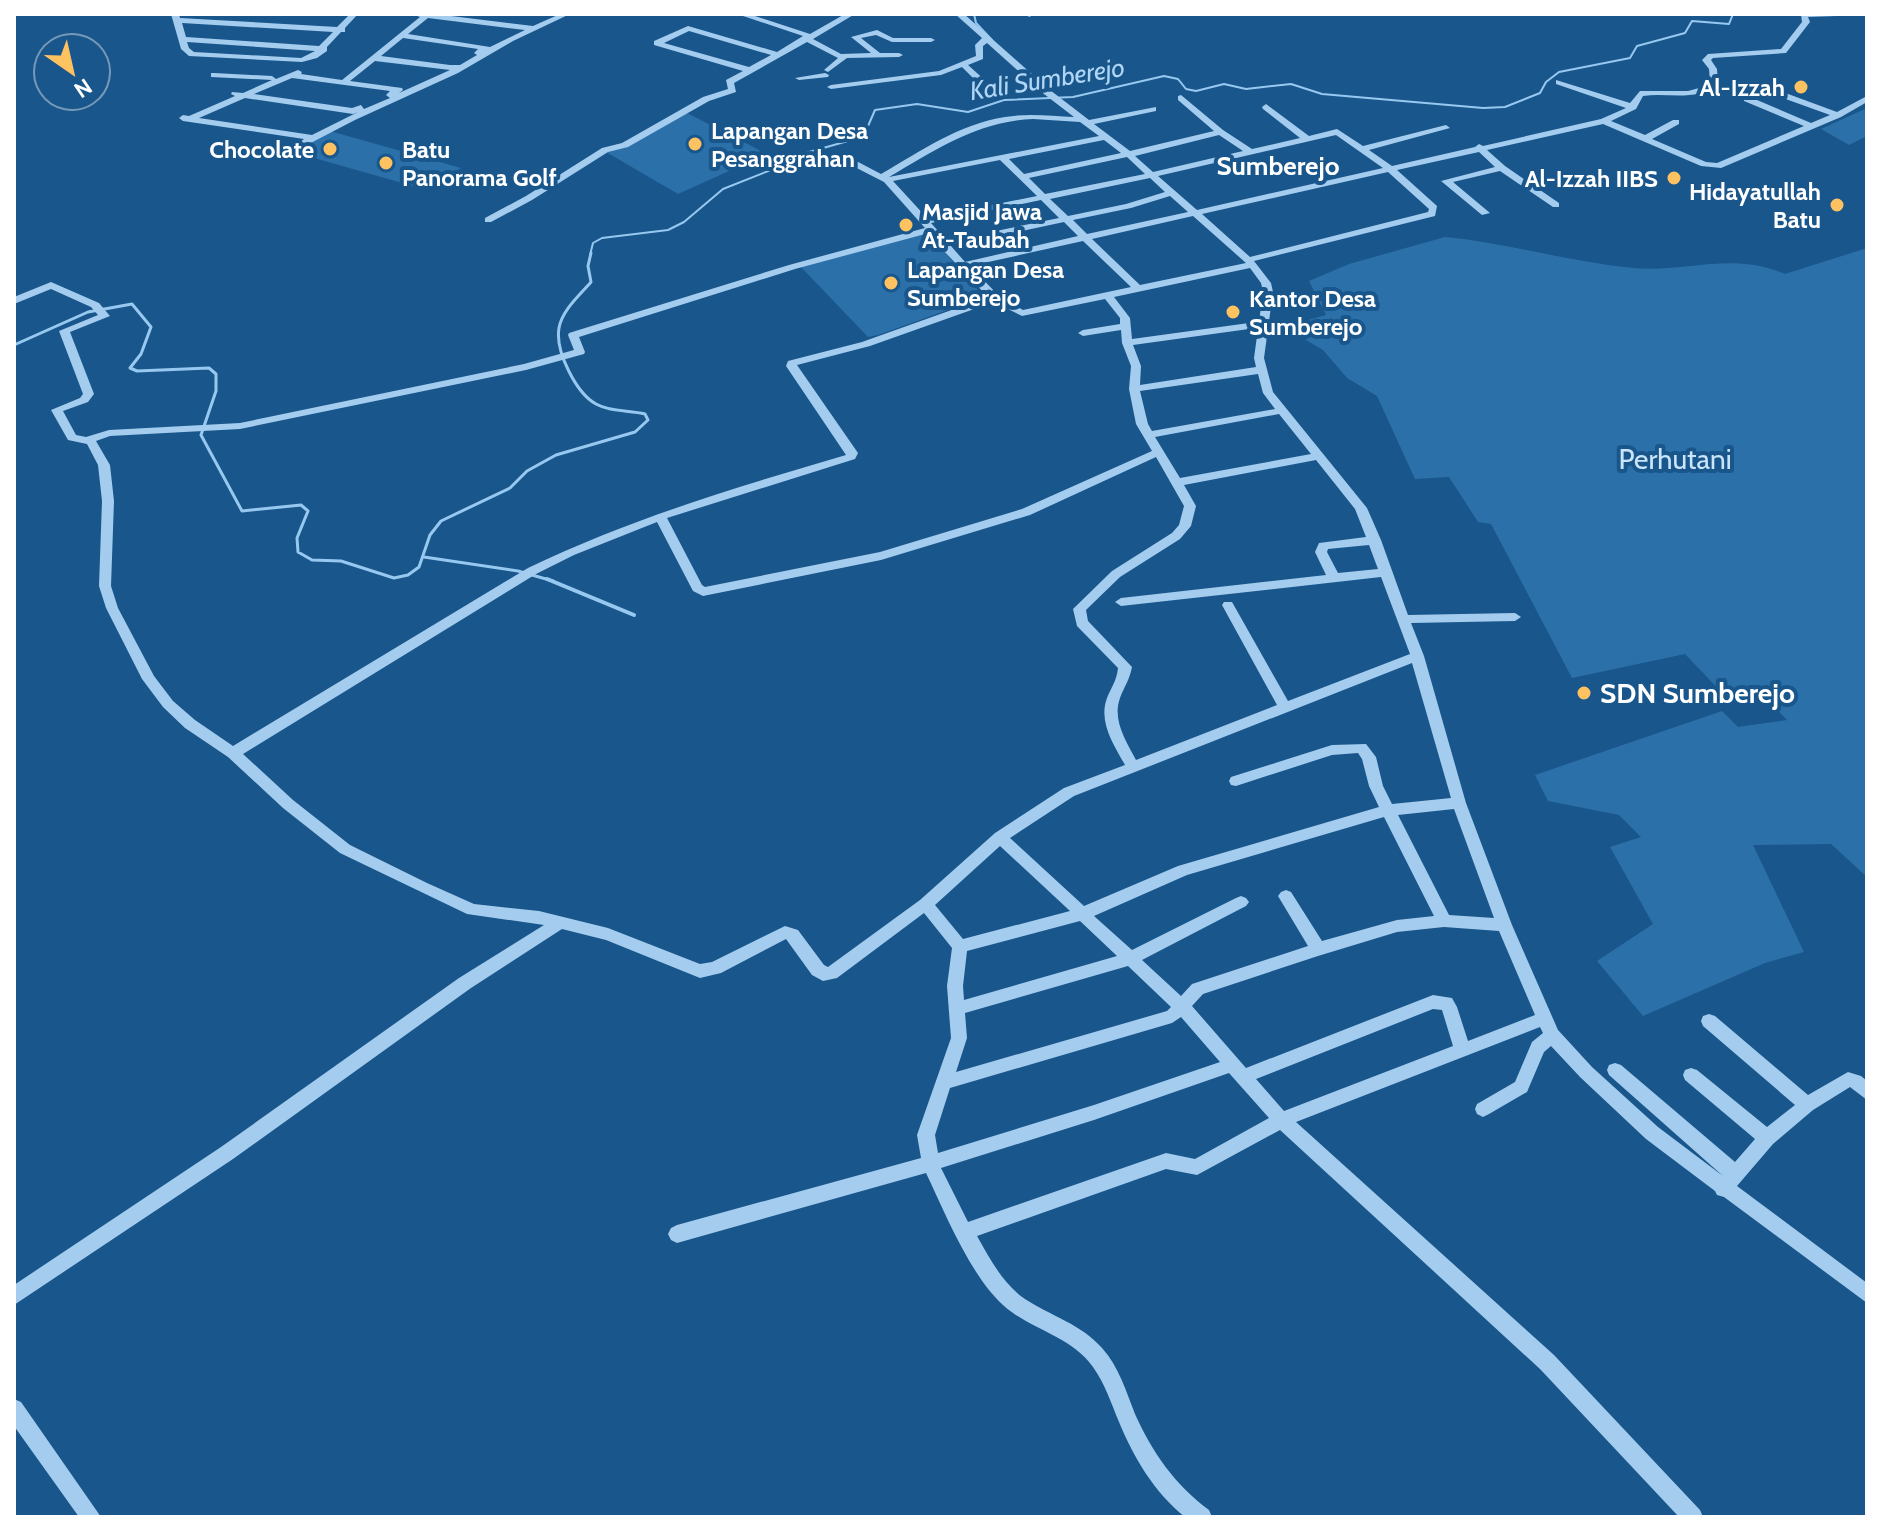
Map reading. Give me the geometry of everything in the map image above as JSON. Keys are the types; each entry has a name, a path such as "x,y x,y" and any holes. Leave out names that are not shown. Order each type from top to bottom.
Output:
{"street":[{"path":"343,30 354,14"},
{"path":"240,95 291,75 363,14"},
{"path":"416,14 533,28"},
{"path":"300,145 566,14"},
{"path":"741,14 808,37 843,59 827,73 799,78"},
{"path":"488,220 605,150 625,145 706,99 733,90 728,83 851,14"},
{"path":"959,14 1047,92 1128,154 1250,263 1266,283 1268,292 1261,327 1260,370 1268,393 1355,499 1375,540 1417,656 1459,803 1504,925 1552,1035 1586,1072 1652,1133 1867,1294"},
{"path":"963,265 1197,215 1479,147 1604,121 1633,107 1637,96 1646,92 1682,94 1708,89 1714,83 1713,69 1707,58 1750,51 1783,51 1806,22 1803,16 1837,14"},
{"path":"345,81 427,15"},
{"path":"306,64 195,55 185,49 176,17 343,30"},
{"path":"837,22 876,53"},
{"path":"750,70 657,43 690,28 776,54"},
{"path":"855,37 877,32 892,40 931,40"},
{"path":"374,58 451,68 486,48 402,36"},
{"path":"181,39 324,49"},
{"path":"831,87 945,72 980,57 979,45 986,39"},
{"path":"839,56 899,55"},
{"path":"306,64 190,119 312,138"},
{"path":"963,64 984,84"},
{"path":"214,75 272,78"},
{"path":"240,95 353,111 399,90 291,75"},
{"path":"1559,82 1633,107"},
{"path":"1747,82 1838,115"},
{"path":"1181,98 1220,132 1251,152"},
{"path":"1747,99 1810,126"},
{"path":"1604,121 1704,164 1718,166 1838,115 1867,99"},
{"path":"1266,107 1307,139"},
{"path":"884,179 938,142 971,126 1026,117 1086,121 1153,109"},
{"path":"1647,138 1676,122"},
{"path":"1362,149 1446,128"},
{"path":"1021,177 1220,132"},
{"path":"14,301 51,285 99,309 105,316 64,332 89,394 84,400 57,410 72,438 87,440 109,433 218,429 549,361 581,351 573,335 926,226 1041,196 1151,175 1340,132 1389,168 1435,211 1250,263 1022,313 995,298 943,245 926,226 884,179 840,156"},
{"path":"884,179 1105,137"},
{"path":"1479,147 1502,168 1556,205"},
{"path":"1001,156 1136,287"},
{"path":"1485,213 1446,181 1502,168"},
{"path":"943,245 1171,193"},
{"path":"1107,294 1125,318 1123,327 1136,366 1134,389 1142,424 1156,453 1190,506 1185,526 1176,536 1116,574 1079,609 1082,623 1125,667 1125,677 1111,704 1111,721 1133,767"},
{"path":"233,753 560,557 738,489 853,455 791,366 795,361 866,344 995,298"},
{"path":"1127,343 1249,326"},
{"path":"1083,333 1123,327"},
{"path":"1134,389 1260,370"},
{"path":"1147,435 1280,411"},
{"path":"87,440 104,465 108,501 105,586 112,608 136,657 168,704 208,739 233,753 288,804 345,849 472,910 561,922 608,934 700,971 715,968 785,932 793,935 823,974 836,970 925,904 1000,837 1069,792 1417,656"},
{"path":"661,519 697,588 703,592 881,556 1026,512 1156,453"},
{"path":"1175,483 1317,456"},
{"path":"1334,578 1321,552 1323,546 1375,540"},
{"path":"1121,602 1387,572"},
{"path":"1228,605 1284,706"},
{"path":"1404,619 1515,617"},
{"path":"1236,781 1332,750 1361,748 1369,757 1376,786 1444,921"},
{"path":"960,946 1080,915 1183,870 1388,810 1459,803"},
{"path":"1000,837 1182,1007 1281,1120 1547,1362 1693,1517"},
{"path":"1286,896 1318,949"},
{"path":"956,1009 1129,959 1241,902"},
{"path":"925,904 960,946 956,1009 959,1038 926,1135 931,1165 964,1232 990,1274 1017,1305 1075,1335 1094,1352 1111,1374 1137,1440 1151,1466 1202,1517"},
{"path":"943,1083 1172,1016 1198,989 1397,926 1444,921 1504,925"},
{"path":"14,1296 227,1153 465,983 561,922"},
{"path":"677,1234 931,1165 1236,1071 1433,1002 1446,1003 1449,1007 1462,1048"},
{"path":"964,1232 1166,1161 1174,1160 1186,1167 1197,1167 1281,1120 1543,1019"},
{"path":"1709,1021 1807,1105"},
{"path":"1483,1109 1521,1087 1538,1047 1552,1035"},
{"path":"1615,1070 1736,1174"},
{"path":"1691,1075 1767,1138"},
{"path":"1723,1189 1767,1138 1807,1105 1848,1079 1867,1092"},
{"path":"14,1409 91,1517"}],"green space":[{"path":"1867,108 1867,136 1849,145 1821,129"},
{"path":"687,113 767,154 678,194 606,152"},
{"name":"Batu Panorama Golf","path":"330,131 461,168 427,190 293,152"},
{"name":"Lapangan Desa Sumberejo","path":"928,233 984,297 878,335 868,337 800,266"},
{"name":"Perhutani","path":"1445,237 1633,268 1727,263 1765,267 1785,274 1867,248 1867,877 1831,844 1753,845 1804,952 1765,963 1643,1016 1597,961 1653,924 1610,847 1641,837 1619,815 1548,801 1535,775 1722,711 1738,727 1787,720 1763,695 1727,698 1685,654 1572,678 1491,524 1478,522 1449,477 1415,479 1377,396 1347,378 1323,350 1306,340 1308,320 1326,315 1309,281 1349,264"}],"waterway":[{"path":"974,14 976,23 992,40"},
{"name":"Kali Sumberejo","path":"590,255 593,243 602,238 668,230 684,222 723,189 781,166 795,156 855,139 865,133 875,110 917,104 968,112 1004,100 1073,97 1164,76 1178,79 1186,89 1196,91 1224,84 1246,89 1291,84 1322,94 1483,108 1505,107 1540,93 1546,82 1559,72 1630,58 1637,46 1685,33 1692,21 1729,24 1733,14"},
{"name":"Kali Sumberejo","path":"14,345 88,312 132,304 151,327 141,354 130,368 137,371 209,368 216,374 216,391 201,435 242,511 301,505 308,511 297,538 298,552 312,560 341,561 394,578 408,575 419,567 430,535 441,521 510,488 527,471 556,455 635,432 648,420 645,414 607,408 589,399 574,381 560,348 561,321 591,282 588,266 591,253"},
{"path":"424,557 518,571 549,580"},
{"path":"549,580 634,615"}],"place":[{"name":"Al-Izzah","path":"1801,87"},
{"name":"Lapangan Desa Pesanggrahan","path":"695,144"},
{"name":"Chocolate","path":"330,149"},
{"name":"Batu Panorama Golf","path":"386,163"},
{"name":"Al-Izzah IIBS","path":"1674,178"},
{"name":"Hidayatullah Batu","path":"1837,205"},
{"name":"Masjid Jawa At-Taubah","path":"906,225"},
{"name":"Lapangan Desa Sumberejo","path":"891,283"},
{"name":"Kantor Desa Sumberejo","path":"1233,312"},
{"name":"SDN Sumberejo","path":"1584,693"}],"district":[{"name":"Sumberejo","path":"1278,166"}]}
